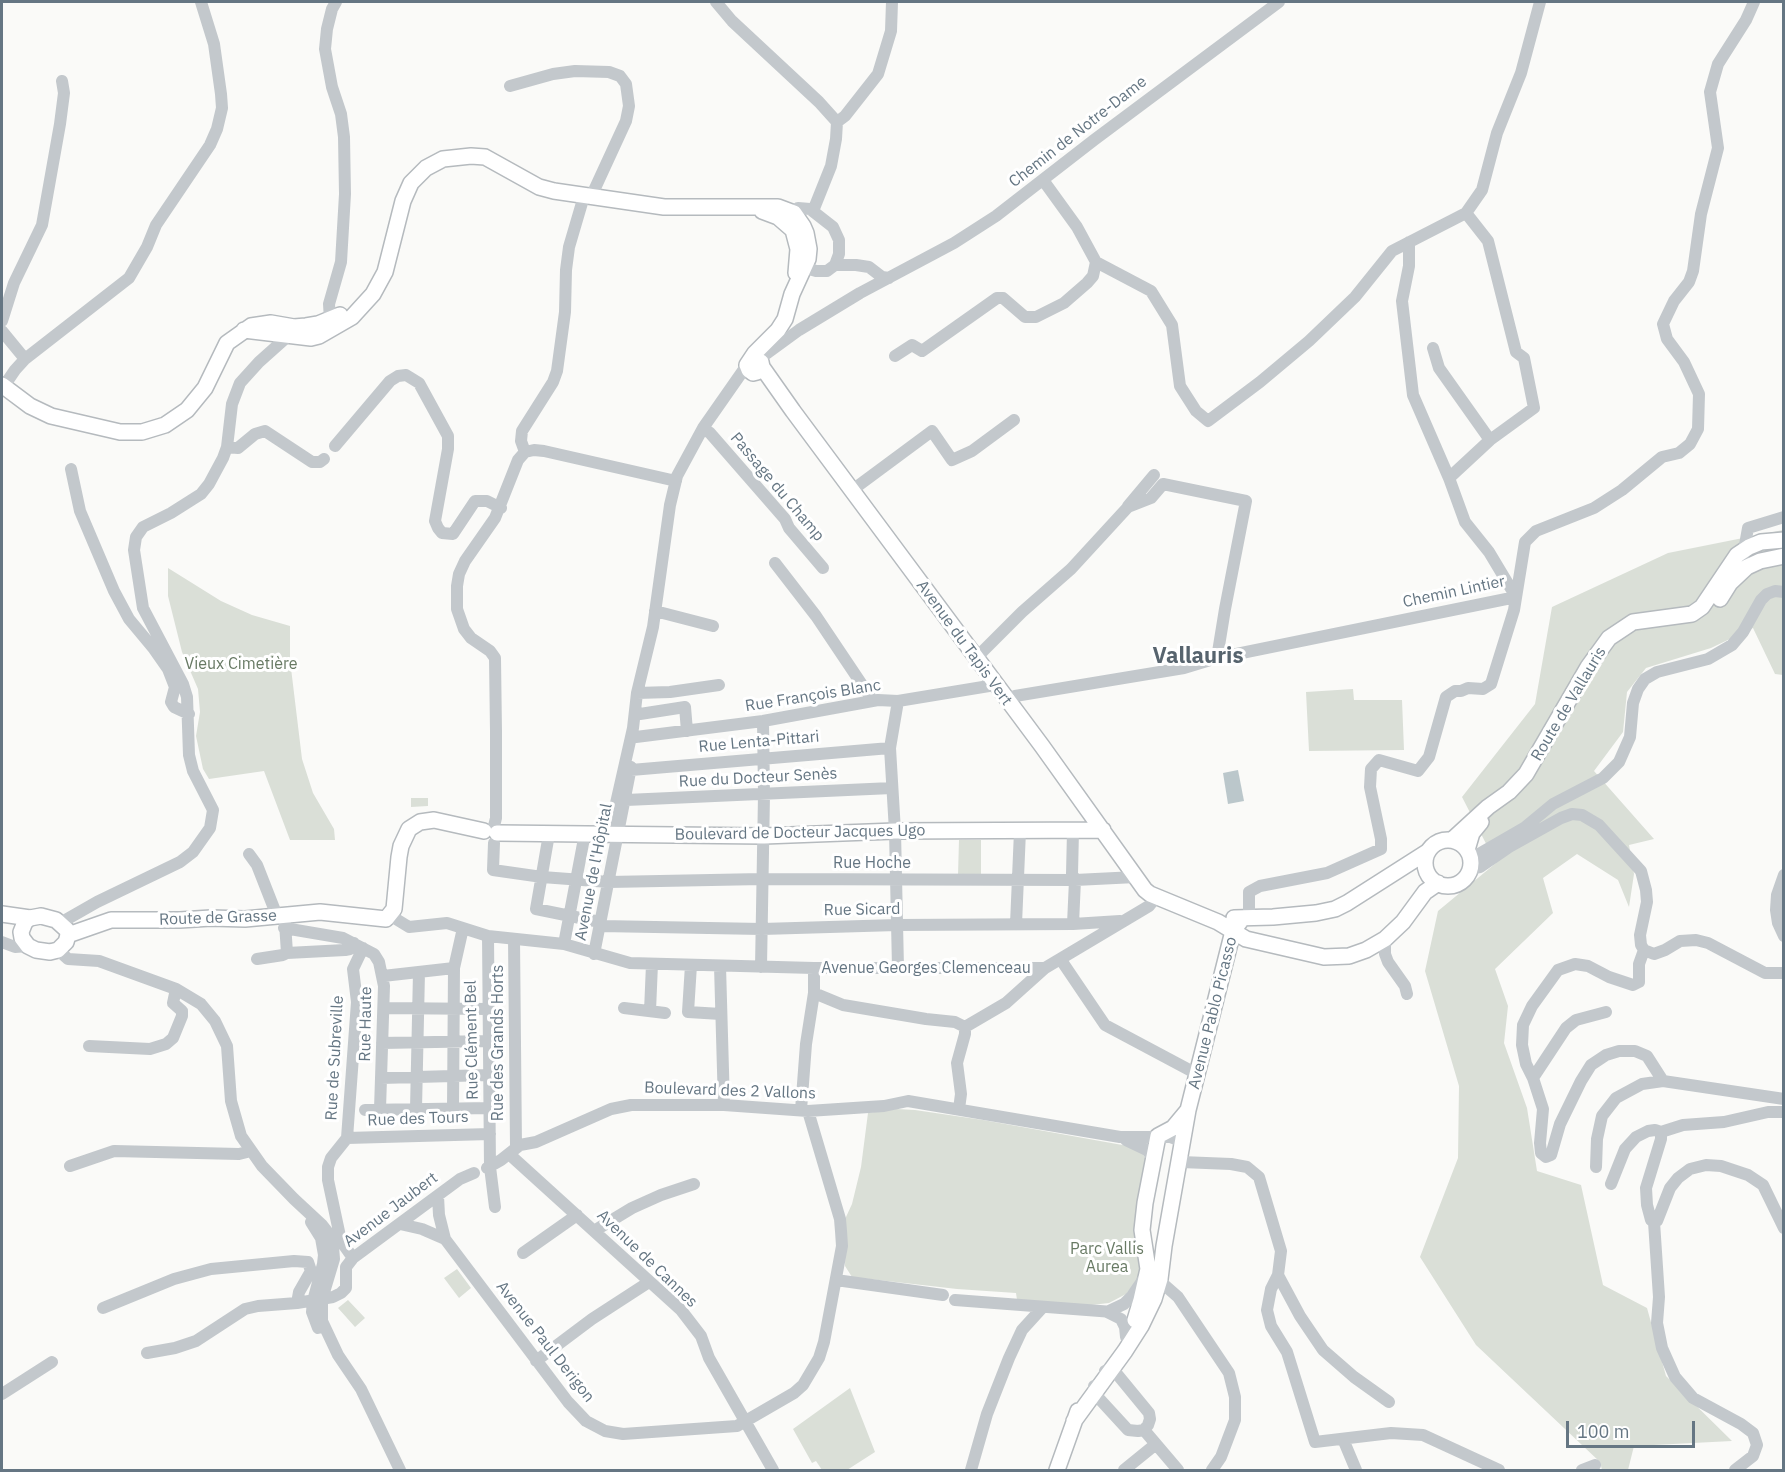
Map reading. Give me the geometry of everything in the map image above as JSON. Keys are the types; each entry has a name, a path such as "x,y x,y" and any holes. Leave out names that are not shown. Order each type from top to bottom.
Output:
{"main road":[{"path":"3,385 30,406 51,416 133,433 165,425 187,410 205,388 227,343 244,330 281,332 311,338 331,325 352,317 373,294 386,272 406,192 417,175 443,159 461,156 485,157 539,187 588,197 664,207 756,209 778,217 794,219"},
{"path":"792,294 806,268 808,259 808,242 794,219"},
{"path":"757,365 754,352 771,338 785,319 792,294 798,258 794,219"},
{"name":"Avenue du Tapis Vert","path":"757,365 976,658 1145,890 1156,897"},
{"name":"Route de Vallauris","path":"1452,840 1488,807 1509,792 1526,774 1588,667 1610,638 1633,622 1692,614 1702,607 1729,565 1743,551 1761,542 1784,540"},
{"name":"Route de Vallauris","path":"1468,859 1472,833 1477,826 1524,789 1533,779 1606,655 1616,642 1638,631 1693,623 1705,617 1738,574 1760,561 1784,556"},
{"name":"Boulevard de Docteur Jacques Ugo","path":"391,916 394,909 401,846 409,829 434,820 492,833 549,834 764,836 895,831 1103,830"},
{"path":"1156,897 1210,918 1241,923 1316,913 1335,909 1347,903 1428,852 1440,841 1452,840 1460,844 1468,859 1467,875 1457,884 1444,885 1432,880 1426,870 1425,858 1428,852"},
{"path":"1241,923 1246,939 1324,957 1349,956 1366,950 1385,939 1403,922 1425,892 1438,883"},
{"path":"370,917 380,912 395,892"},
{"name":"Route de Grasse","path":"65,929 111,920 211,918 282,920 320,912 370,917"},
{"path":"3,914 30,918 50,917 65,929 66,942 58,950 45,952 24,939 3,914"},
{"path":"370,917 381,920 391,916"},
{"path":"24,939 25,922 30,918"},
{"name":"Avenue Pablo Picasso","path":"1155,1275 1164,1246 1182,1155 1188,1110 1241,923"},
{"path":"1057,1470 1074,1421 1147,1313 1155,1275 1142,1230 1158,1136 1173,1128 1188,1110"},
{"path":"1125,1344 1121,1312 1141,1300 1155,1275"}],"street":[{"path":"3,385 25,359 129,278 147,247 156,225 210,145 222,108 214,44 201,2"},
{"path":"331,325 329,304 341,262 345,194 344,137 341,114 332,87 325,49 327,29 336,2"},
{"path":"716,2 732,21 819,102 837,122 831,166 822,192 813,211 794,219"},
{"path":"837,122 845,116 878,74 891,31 892,2"},
{"name":"Chemin de Notre-Dame","path":"757,365 799,330 860,293 954,243 996,216 1279,2"},
{"path":"1043,180 1077,227 1096,262 1151,291 1172,326 1180,386 1196,411 1208,421 1309,341 1355,297 1392,251 1466,213 1482,190 1497,133 1521,73 1540,2"},
{"name":"Chemin Lintier","path":"1006,700 1015,696 1184,668 1217,658 1516,597 1525,542 1536,531 1594,508 1622,490 1662,457 1679,453 1690,444 1698,429 1698,394 1684,362 1667,339 1663,324 1674,302 1689,282 1693,271 1701,214 1718,148 1710,92 1718,64 1746,20 1754,2"},
{"path":"510,86 575,70 609,72 620,76 626,84 628,106 626,121 588,197 569,247 565,312 557,371 553,382 522,431 521,441 525,452"},
{"path":"2,321 14,283 42,225 60,124 64,93 62,81"},
{"path":"806,268 827,271 837,259 839,240 833,227 813,211"},
{"path":"1449,478 1490,440 1534,408 1524,358 1516,352 1488,241 1466,213"},
{"path":"1241,923 1249,892 1260,886 1327,873 1381,849 1370,787 1371,769 1379,760 1408,770 1418,771 1423,766 1429,757 1446,697 1455,691 1467,688 1483,689 1491,684 1514,610 1516,597 1489,552 1465,522 1449,478 1413,395 1402,301 1409,266 1409,242"},
{"path":"837,259 869,267 882,277 889,278"},
{"path":"896,356 912,345 922,351 997,298 1003,298 1025,317 1036,317 1064,303 1087,283 1093,276 1096,262"},
{"path":"2,331 25,359"},
{"path":"65,929 97,902 180,862 197,847 210,828 213,810 193,771 189,755 189,714 183,684 143,608 134,550 136,537 143,527 201,494 215,473 227,447 232,404 240,383 281,332"},
{"path":"1433,348 1439,368 1490,440"},
{"name":"Avenue de l'Hôpital","path":"594,954 609,882 614,834 658,612 680,470 703,428 724,400 757,365"},
{"path":"335,446 390,381 398,376 413,377 424,391 448,436 448,449 435,521 438,528 442,533 453,534 475,501 487,501 501,508"},
{"path":"851,491 932,432 952,460 972,452 1014,420"},
{"name":"Passage du Champ","path":"703,428 710,433 786,519 789,528 823,568"},
{"path":"227,447 238,448 255,434 266,431 312,462 320,462 324,459"},
{"path":"492,833 496,818 495,658 464,629 457,609 457,586 465,561 489,529 501,508 518,460 525,452 544,451 676,486"},
{"path":"71,469 80,511 114,591 129,619 168,669 175,687 171,702 174,707 189,714"},
{"path":"976,658 1022,612 1071,569 1154,475"},
{"path":"1128,507 1151,498 1163,484 1246,501 1217,658"},
{"path":"1738,574 1748,528 1784,517"},
{"path":"775,563 816,616 873,701"},
{"path":"1468,859 1524,828 1553,804 1603,778 1619,762 1630,738 1633,703 1638,689 1646,679 1657,672 1708,659 1732,645 1743,632 1761,600 1774,591 1784,592"},
{"path":"658,612 713,626"},
{"path":"641,693 670,692 719,685"},
{"name":"Rue François Blanc","path":"636,731 687,731 763,721 873,701 898,701 995,685"},
{"path":"898,701 890,748 895,831 898,968"},
{"path":"639,711 685,707 687,731"},
{"path":"761,967 764,836 763,721"},
{"name":"Rue Lenta-Pittari","path":"627,772 890,748"},
{"name":"Rue du Docteur Senès","path":"623,796 764,795 892,788"},
{"path":"1468,859 1480,867 1509,847 1561,818 1572,814 1582,815 1599,825 1641,871 1647,903 1640,934 1644,950 1653,954 1680,941 1696,940 1708,943 1765,973 1784,973"},
{"path":"1016,924 1020,831"},
{"path":"1073,831 1072,874 1075,880 1073,924"},
{"name":"Rue Hoche","path":"492,833 494,870 542,877 609,882 762,879 1075,880 1136,877"},
{"path":"564,944 585,833"},
{"path":"542,877 549,834"},
{"path":"249,854 257,865 282,920 287,953"},
{"path":"1784,875 1777,895 1776,910 1784,936"},
{"name":"Rue Sicard","path":"542,877 536,909 595,921 601,926 762,929 897,925 1073,924 1124,920"},
{"name":"Avenue Georges Clemenceau","path":"391,916 409,927 447,923 488,936 564,944 630,963 814,968 1045,968 1149,906 1156,897"},
{"path":"97,902 100,913 111,920"},
{"path":"282,920 343,938 358,945"},
{"path":"453,1108 453,968 463,928"},
{"name":"Rue Clément Bel","path":"488,936 489,1167 495,1207"},
{"path":"2,942 15,947 24,939"},
{"name":"Rue des Grands Horts","path":"512,1151 514,939"},
{"path":"1385,939 1385,954 1388,962 1405,986 1407,994"},
{"path":"257,959 287,953 345,951 358,945"},
{"name":"Rue Haute","path":"358,945 374,954 383,976 380,1109"},
{"name":"Rue de Subreville","path":"347,1138 357,1002 353,969 358,945"},
{"path":"58,950 68,959 99,961 176,989 201,1004 219,1028 227,1046 233,1111 242,1136 262,1166 294,1199 316,1229 323,1248 318,1300 312,1312 320,1333 338,1355 360,1389 400,1470"},
{"path":"1366,950 1388,962"},
{"path":"1644,950 1639,964 1640,982 1633,985 1609,977 1588,966 1575,964 1558,970 1532,1006 1523,1025 1522,1046 1526,1064 1543,1109 1541,1153 1546,1157 1551,1155 1560,1124 1581,1081 1591,1065 1606,1055 1619,1051 1635,1052 1647,1056 1663,1081"},
{"path":"1061,960 1105,1025 1197,1074"},
{"path":"650,1011 652,964"},
{"path":"691,965 688,1012 721,1014"},
{"path":"720,966 724,1105"},
{"path":"383,976 453,968"},
{"path":"805,1111 806,1044 814,993 814,968"},
{"path":"965,1027 1006,1003 1045,968"},
{"path":"416,1109 419,972"},
{"path":"89,1046 150,1049 166,1044 173,1038 182,1016 182,1011 173,1003 176,989"},
{"path":"814,993 843,1005 955,1022 965,1027"},
{"path":"384,1008 488,1009"},
{"path":"624,1008 665,1013"},
{"path":"1533,1078 1566,1028 1576,1020 1606,1012"},
{"path":"959,1109 961,1094 957,1063 965,1027"},
{"path":"382,1043 489,1041"},
{"path":"381,1078 489,1075"},
{"path":"1596,1167 1597,1139 1602,1116 1616,1098 1642,1084 1663,1081 1784,1099"},
{"name":"Boulevard des 2 Vallons","path":"489,1167 512,1151 621,1106 724,1105 805,1111 884,1106 908,1101 1120,1137"},
{"path":"365,1110 490,1108"},
{"name":"Avenue Paul Derigon","path":"438,1196 439,1215 445,1239 577,1413 592,1425 605,1431 623,1434 736,1426 794,1393 803,1385 819,1358 824,1342 842,1246 840,1219 805,1111"},
{"path":"1611,1184 1625,1149 1636,1137 1648,1131 1661,1132 1683,1125 1724,1122 1768,1112 1784,1112"},
{"path":"1661,1132 1661,1139 1646,1188 1647,1205 1653,1221 1659,1298 1657,1323 1662,1348 1675,1377 1693,1398 1742,1424 1753,1433 1756,1445 1754,1456 1735,1470"},
{"path":"1120,1137 1170,1137 1178,1140 1182,1155 1247,1167 1259,1177 1281,1251 1278,1275 1271,1289 1267,1310 1271,1326 1287,1352 1315,1442 1391,1433 1423,1435 1499,1470"},
{"path":"1120,1137 1147,1150 1154,1159"},
{"path":"347,1138 331,1158 328,1173 341,1241 352,1258"},
{"name":"Rue des Tours","path":"347,1138 490,1139"},
{"path":"70,1166 114,1151 239,1154 251,1151"},
{"name":"Avenue de Cannes","path":"512,1151 594,1231 681,1310 701,1336 710,1358 772,1470"},
{"path":"1653,1221 1657,1221 1670,1188 1678,1178 1690,1169 1706,1165 1734,1169 1763,1185 1784,1228"},
{"name":"Avenue Jaubert","path":"318,1300 333,1297 344,1291 347,1284 346,1267 352,1258 460,1179 474,1173"},
{"path":"594,1231 632,1208 694,1184"},
{"path":"522,1253 577,1215"},
{"path":"400,1224 422,1229 445,1239"},
{"path":"1145,1244 1157,1248 1164,1246"},
{"path":"103,1308 174,1279 211,1269 303,1260 310,1266 311,1271 299,1292 297,1303"},
{"path":"1125,1344 1125,1327 1121,1319 1121,1312 1132,1296 1155,1275 1185,1306 1229,1373 1236,1420 1221,1457 1212,1470"},
{"path":"1278,1275 1300,1316 1323,1350 1354,1377 1389,1402"},
{"path":"836,1280 943,1294"},
{"path":"536,1361 592,1319 649,1282"},
{"path":"147,1353 175,1348 196,1341 245,1309 258,1305 318,1300"},
{"path":"955,1300 1121,1312"},
{"path":"1011,1305 1022,1330"},
{"path":"971,1470 987,1414 1022,1330 1042,1308"},
{"path":"2,1394 52,1362"},
{"path":"1108,1370 1149,1413 1150,1419 1144,1430"},
{"path":"1094,1389 1128,1430 1133,1432 1144,1430"},
{"path":"1144,1430 1178,1470"},
{"path":"1342,1439 1356,1470"},
{"path":"1124,1470 1156,1444"},
{"path":"1582,1470 1595,1465"}],"green space":[{"path":"1783,530 1783,675 1775,674 1753,628 1711,648 1646,668 1627,692 1623,732 1594,771 1654,839 1629,845 1634,874 1629,907 1618,880 1577,854 1543,878 1553,913 1495,969 1508,1006 1504,1043 1527,1108 1537,1171 1581,1185 1603,1285 1647,1308 1666,1376 1732,1441 1634,1446 1628,1470 1602,1470 1600,1462 1476,1345 1420,1257 1458,1158 1459,1086 1425,971 1438,911 1496,863 1462,797 1535,704 1552,607 1668,553"},
{"name":"Vieux Cimetière","path":"168,568 221,601 252,615 290,626 290,660 302,759 313,793 334,829 335,840 290,840 264,771 209,779 203,769 196,736 200,712 198,689 182,652 168,596"},
{"path":"1353,689 1354,700 1402,700 1404,750 1309,751 1306,692"},
{"path":"411,798 428,798 428,806 411,807"},
{"path":"959,840 981,840 981,875 958,875"},
{"name":"Parc Vallis Aurea","path":"896,1109 983,1120 1128,1146 1143,1154 1146,1160 1140,1277 1126,1294 1109,1303 1091,1305 1017,1300 1016,1293 852,1277 845,1266 846,1217 852,1204 861,1167 868,1113"},
{"path":"457,1269 471,1288 459,1298 444,1278"},
{"path":"348,1300 365,1318 355,1327 338,1308"},
{"path":"850,1388 875,1452 847,1470 822,1470 816,1461 812,1463 793,1429"}],"shaded area":[{"path":"1238,770 1244,801 1228,804 1223,773"}],"district":[{"name":"Vallauris","path":"1198,657"}]}
